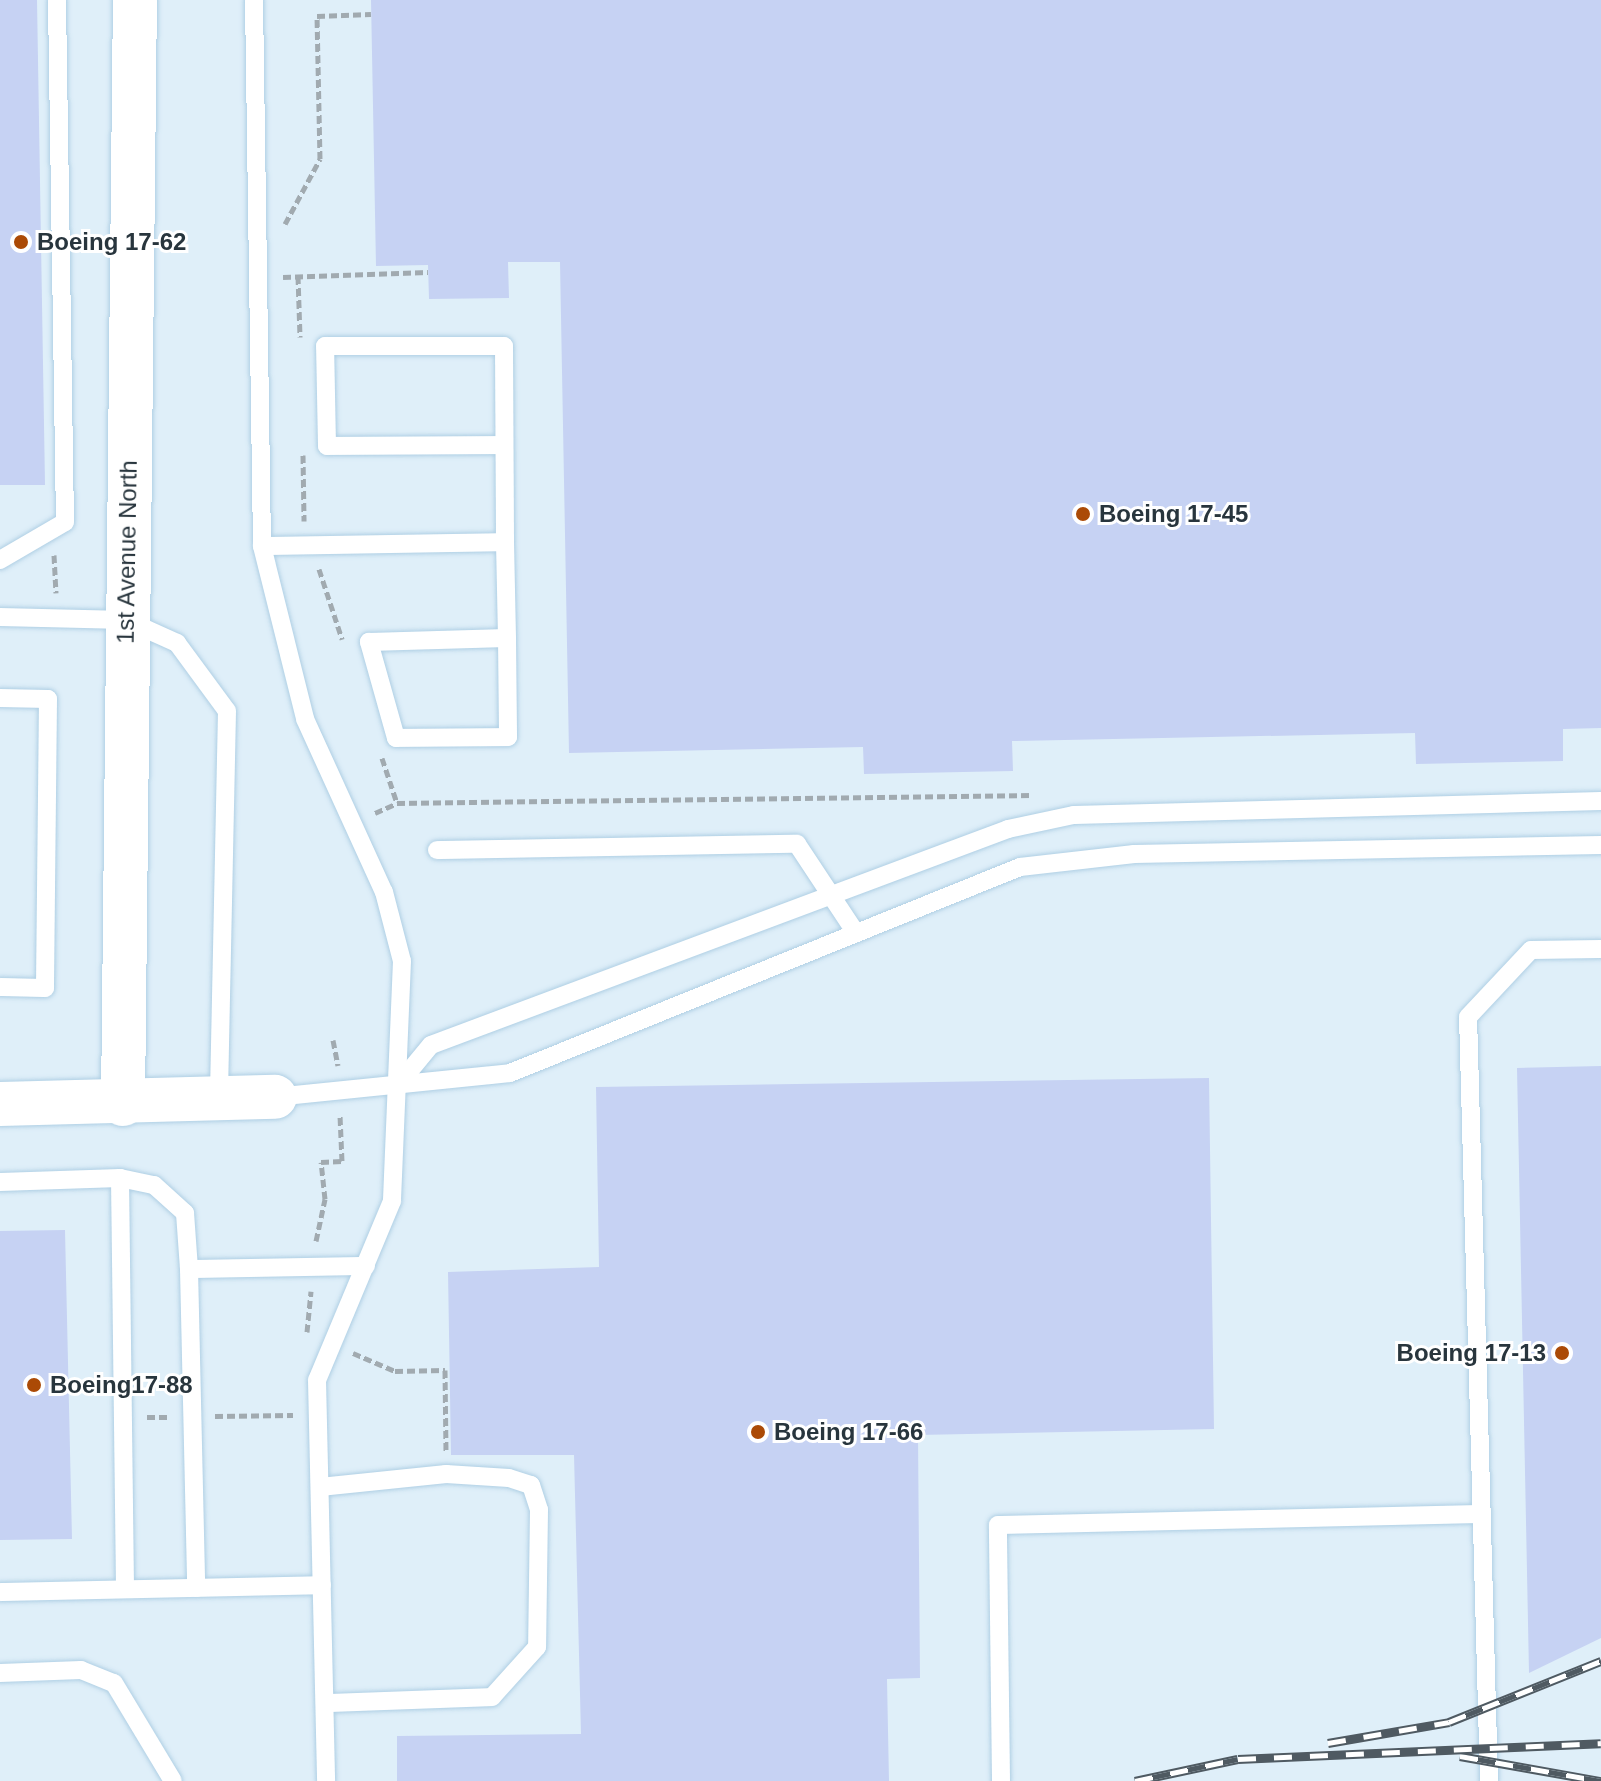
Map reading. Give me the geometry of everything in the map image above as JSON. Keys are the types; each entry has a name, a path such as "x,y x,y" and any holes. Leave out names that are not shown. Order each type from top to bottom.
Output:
{"street":[{"name":"1st Avenue North","path":"123,1104 135,0"},
{"path":"0,1104 219,1103 275,1097"}],"lane":[{"path":"0,560 65,522 57,0"},
{"path":"254,0 262,546 305,719 384,892 402,961 402,1080 392,1201 317,1380 326,1781"},
{"path":"504,445 327,446 325,346 504,346 504,445 507,638 508,737 396,738 369,642 507,638"},
{"path":"262,546 505,542"},
{"path":"0,617 126,620 177,643 227,711 219,1103"},
{"path":"0,698 48,699 45,988 0,987"},
{"path":"402,1080 431,1045 995,833 1074,815 1601,801"},
{"path":"437,850 797,844 856,933"},
{"path":"275,1097 340,1094 402,1080 510,1073 1020,867 1059,861 1601,845"},
{"path":"1489,1781 1468,1017 1531,950 1601,949"},
{"path":"120,1178 125,1588"},
{"path":"0,1182 120,1178 173,1195 185,1213 196,1588"},
{"path":"189,1269 366,1266"},
{"path":"320,1487 446,1474 531,1485 539,1510 537,1647 492,1697 325,1703"},
{"path":"1001,1781 998,1525 1481,1514"},
{"path":"0,1592 322,1585"},
{"path":"0,1673 81,1670 114,1683 173,1781"}],"path":[{"path":"284,237 320,159 317,16 371,14"},
{"path":"285,263 285,277"},
{"path":"258,277 428,272"},
{"path":"353,824 397,803 1036,795"},
{"path":"306,1337 395,1371 445,1370 446,1474"}],"shaded area":[{"path":"0,0 1601,0 1601,1781 0,1781"}],"building":[{"name":"Boeing 17-62","path":"0,0 37,0 45,485 0,485"},
{"name":"Boeing 17-45","path":"371,0 1601,0 1601,728 1563,729 1563,761 1416,764 1415,733 1012,741 1013,771 864,774 863,747 569,753 560,262 508,262 509,298 429,299 428,265 376,266"},
{"name":"Boeing 17-13","path":"1601,1066 1601,1638 1529,1673 1517,1068"},
{"name":"Boeing 17-66","path":"1209,1078 1214,1429 918,1435 920,1678 887,1679 889,1781 397,1781 397,1736 581,1734 574,1455 451,1455 448,1272 599,1267 596,1087"},
{"name":"Boeing17-88","path":"65,1230 72,1539 0,1540 0,1231"}],"railway":[{"path":"1328,1743 1449,1722 1601,1661"},
{"path":"1135,1781 1238,1759 1601,1743"},
{"path":"1460,1756 1601,1781"}],"place":[{"name":"Boeing 17-62","path":"21,242"},
{"name":"Boeing 17-45","path":"1083,514"},
{"name":"Boeing 17-13","path":"1562,1353"},
{"name":"Boeing17-88","path":"34,1385"},
{"name":"Boeing 17-66","path":"758,1432"}]}
